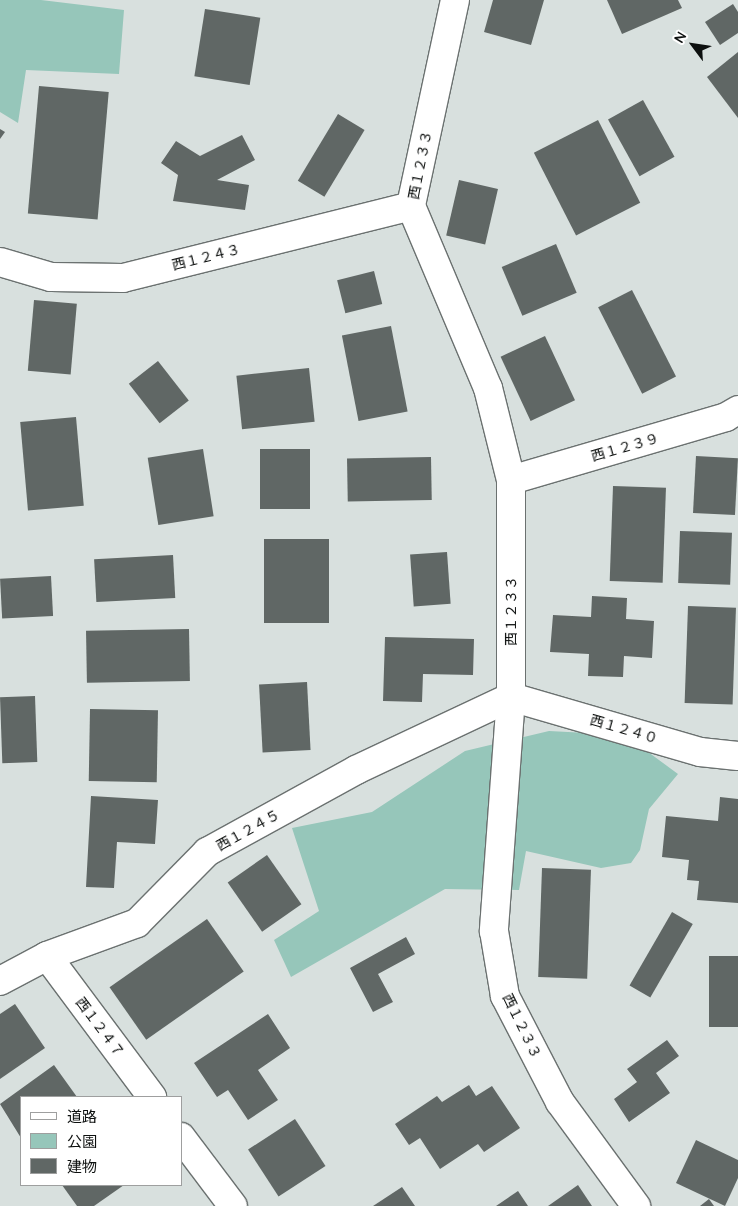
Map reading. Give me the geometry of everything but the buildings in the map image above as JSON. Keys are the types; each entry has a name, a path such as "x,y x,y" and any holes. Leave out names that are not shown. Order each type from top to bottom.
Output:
{"street":[{"name":"西１２３３","path":"454,1 411,206 488,388 511,480 511,697 494,931 505,996 560,1102 636,1206"},
{"name":"西１２４３","path":"0,262 51,277 123,278 411,206"},
{"name":"西１２３９","path":"511,480 726,417 738,410"},
{"name":"西１２４０","path":"511,697 700,752 738,756"},
{"name":"西１２４５","path":"0,981 48,956 138,923 207,852 356,770 511,697"},
{"name":"西１２４７","path":"48,956 151,1096"},
{"path":"182,1137 233,1206"}],"green space":[{"path":"0,0 41,0 124,10 119,74 26,70 18,123 0,112"},
{"path":"549,731 606,734 644,749 678,774 649,809 640,850 631,863 601,868 526,851 519,890 445,889 291,977 274,940 319,911 292,828 372,812 465,751"}]}
